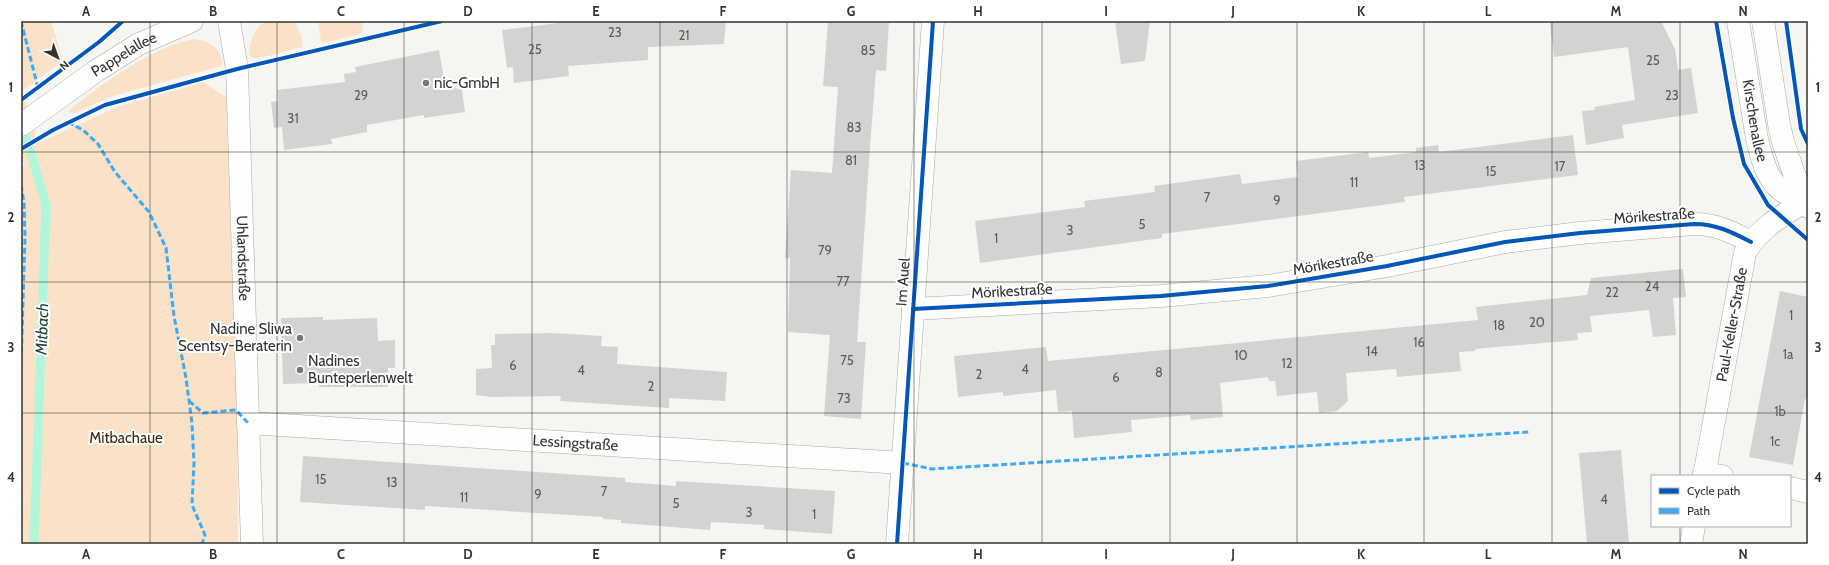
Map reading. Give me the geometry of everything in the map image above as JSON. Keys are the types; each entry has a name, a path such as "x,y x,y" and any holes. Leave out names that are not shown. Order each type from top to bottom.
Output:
{"street":[{"name":"Pappelallee","path":"26,121 96,71 132,48 192,21"},
{"name":"Uhlandstraße","path":"229,21 237,69 252,544"},
{"name":"Im Auel","path":"898,544 933,21"},
{"name":"Kirschenallee","path":"1738,21 1756,139 1761,155 1770,178 1781,190 1806,205"},
{"name":"Kirschenallee","path":"1763,21 1783,142 1806,205"},
{"name":"Paul-Keller-Straße","path":"1710,475 1745,253 1751,242 1774,220 1806,205"},
{"name":"Mörikestraße","path":"913,309 1161,296 1230,290 1326,277 1505,242 1679,225 1709,224 1724,229 1751,242"},
{"name":"Lessingstraße","path":"248,423 903,463"},
{"path":"1791,488 1808,492"},
{"path":"1691,544 1694,527"}],"green space":[{"name":"Mitbachaue","path":"21,21 51,21 63,61 22,91 38,143 120,106 197,84 205,83 226,97 237,413 238,544 21,544 21,167 25,165 21,151"},
{"path":"267,21 294,21 301,35 303,47 264,57 253,58 249,54 250,44 256,31"},
{"path":"318,21 362,21 363,31 360,34 323,43 321,41"},
{"path":"193,39 208,43 216,49 222,58 223,63 221,66 113,96 74,113 69,112 69,110 127,68 159,51"}],"building":[{"path":"575,21 726,21 724,44 648,47 648,60 568,66 569,76 514,83 513,67 507,68 502,30"},
{"path":"828,21 889,21 886,71 876,70 870,147 857,342 866,342 861,419 824,416 830,335 788,332 790,258 785,258 791,170 832,173 838,87 823,86"},
{"path":"1115,21 1150,21 1145,61 1121,64"},
{"path":"1565,21 1661,21 1675,49 1678,70 1691,68 1698,113 1622,125 1624,138 1586,145 1582,111 1595,110 1594,107 1635,100 1628,47 1554,57 1550,23"},
{"path":"439,50 445,85 462,90 465,112 424,118 424,115 367,125 367,132 331,139 332,144 284,150 282,127 274,128 271,102 278,101 277,90 345,82 344,74 356,72 355,67"},
{"path":"1573,135 1578,175 1404,197 1405,202 1162,234 1162,238 980,263 975,221 1085,207 1084,201 1155,192 1154,186 1240,174 1242,184 1298,177 1296,161 1368,152 1369,158 1416,152 1416,148 1438,145 1439,152"},
{"path":"1683,269 1686,297 1673,298 1676,335 1653,337 1649,310 1590,316 1592,332 1577,333 1578,340 1475,349 1475,351 1459,352 1461,371 1397,377 1396,369 1346,373 1348,401 1337,411 1319,413 1317,392 1277,396 1275,381 1269,381 1268,377 1220,383 1223,417 1191,420 1190,415 1131,420 1132,432 1074,438 1072,411 1058,412 1056,390 1003,396 1003,392 958,397 954,356 1046,347 1048,361 1478,320 1476,307 1587,295 1591,278"},
{"path":"1780,291 1808,297 1808,399 1805,399 1793,465 1749,457"},
{"path":"323,317 323,320 377,318 378,341 395,340 395,368 388,368 388,387 319,387 319,383 283,384 281,318"},
{"path":"552,333 602,336 601,346 618,347 617,364 727,372 725,401 669,398 669,408 560,401 561,396 492,397 476,395 476,369 492,368 491,345 495,345 495,334"},
{"path":"1621,450 1629,544 1587,544 1579,453"},
{"path":"303,456 625,478 625,482 676,486 676,481 835,491 832,534 764,529 764,525 711,522 710,530 621,523 621,520 603,519 603,517 425,506 425,510 300,502"}],"waterway":[{"name":"Mitbach","path":"22,123 46,205 34,544"}],"marked path":[{"path":"21,21 38,88"},
{"path":"68,122 83,130 98,144 115,172 149,212 166,248 174,316 186,378 192,423 194,463 192,505 205,535 202,544"},
{"path":"21,185 24,203 25,237 21,366"},
{"path":"189,401 203,413 236,410 248,423"},
{"path":"903,463 932,469 1529,432"}],"cycle path":[{"path":"21,100 99,42 123,21"},
{"path":"21,149 53,130 105,105 237,69 442,21"},
{"path":"897,544 933,21"},
{"path":"1716,21 1733,118 1744,164 1768,205 1808,240"},
{"path":"1786,21 1801,129 1808,144"},
{"path":"913,309 1161,296 1268,286 1387,266 1505,242 1580,233 1702,224 1724,229 1751,242"}],"place":[{"name":"nic-GmbH","path":"426,83"},
{"name":"Nadine Sliwa Scentsy-Beraterin","path":"300,338"},
{"name":"Nadines Bunteperlenwelt","path":"300,370"}]}
